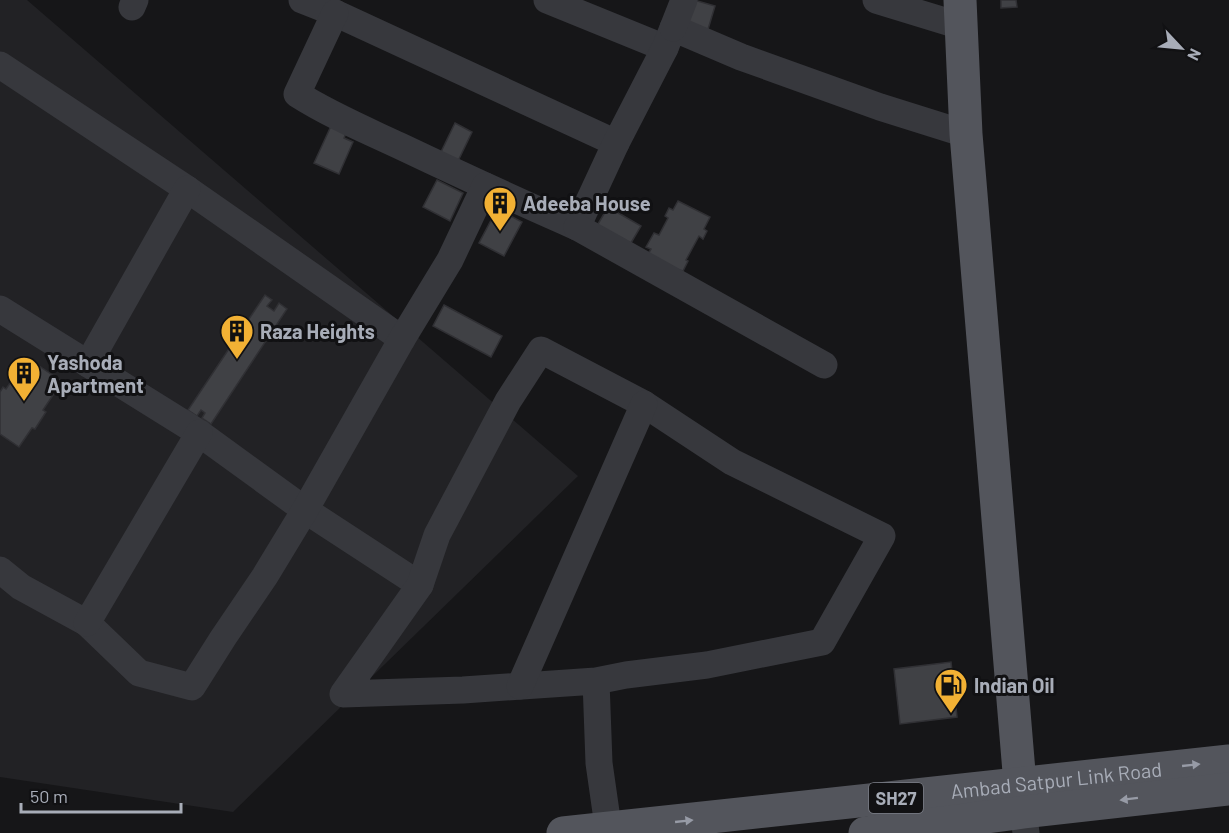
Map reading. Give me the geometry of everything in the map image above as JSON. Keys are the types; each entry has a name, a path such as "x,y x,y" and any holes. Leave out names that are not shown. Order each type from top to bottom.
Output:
{"main road":[{"path":"960,13 966,134 1023,810"},
{"name":"Ambad Satpur Link Road","path":"563,833 1023,810 1229,761"},
{"name":"Ambad Satpur Link Road","path":"865,833 1023,810 1229,789"}],"street":[{"path":"302,0 335,13 616,143"},
{"path":"547,0 669,38 741,57 879,107 966,134"},
{"path":"577,226 669,38 684,0"},
{"path":"876,0 960,13"},
{"path":"335,13 297,94 312,104 485,186 577,226 824,365"},
{"path":"0,65 187,189 402,339"},
{"path":"0,570 21,587 87,622 139,673 192,687 265,576 305,510 402,339 450,260 485,186"},
{"path":"88,364 187,189"},
{"path":"0,309 198,433 305,510 420,585"},
{"path":"541,350 644,404 732,462 882,536 822,642 707,665 596,681 463,690 343,694 420,585 437,535 508,401 541,350"},
{"path":"520,686 644,404"},
{"path":"87,622 198,433"},
{"path":"596,681 599,763 608,831"}],"shaded area":[{"path":"0,0 27,0 578,476 233,812 0,777"}],"building":[{"path":"694,0 715,6 706,36 685,29"},
{"path":"1001,0 1016,0 1017,7 1001,8"},
{"path":"455,123 472,132 458,161 441,152"},
{"path":"331,126 346,133 344,138 353,142 339,174 314,163"},
{"path":"437,180 463,193 450,221 423,207"},
{"path":"678,201 710,217 704,229 707,231 703,239 699,236 686,260 688,261 683,271 644,261 651,249 646,247 654,233 659,235 668,218 665,216 669,208 673,210"},
{"path":"608,207 641,226 628,248 595,229"},
{"name":"Adeeba House","path":"497,209 522,222 504,256 479,243"},
{"name":"Raza Heights","path":"265,295 272,300 267,306 274,311 279,303 287,309 211,424 202,418 205,413 201,410 197,416 188,410"},
{"path":"444,305 502,336 491,357 433,326"},
{"name":"Yashoda Apartment","path":"26,357 64,383 62,389 58,394 55,392 43,410 46,412 35,429 32,428 19,447 0,434 0,392 3,387 6,389 19,370 16,368"},
{"path":"951,662 957,717 900,724 894,669"}],"place":[{"name":"Adeeba House","path":"500,232"},
{"name":"Raza Heights","path":"237,360"},
{"name":"Yashoda Apartment","path":"24,402"},
{"name":"Indian Oil","path":"951,714"}]}
